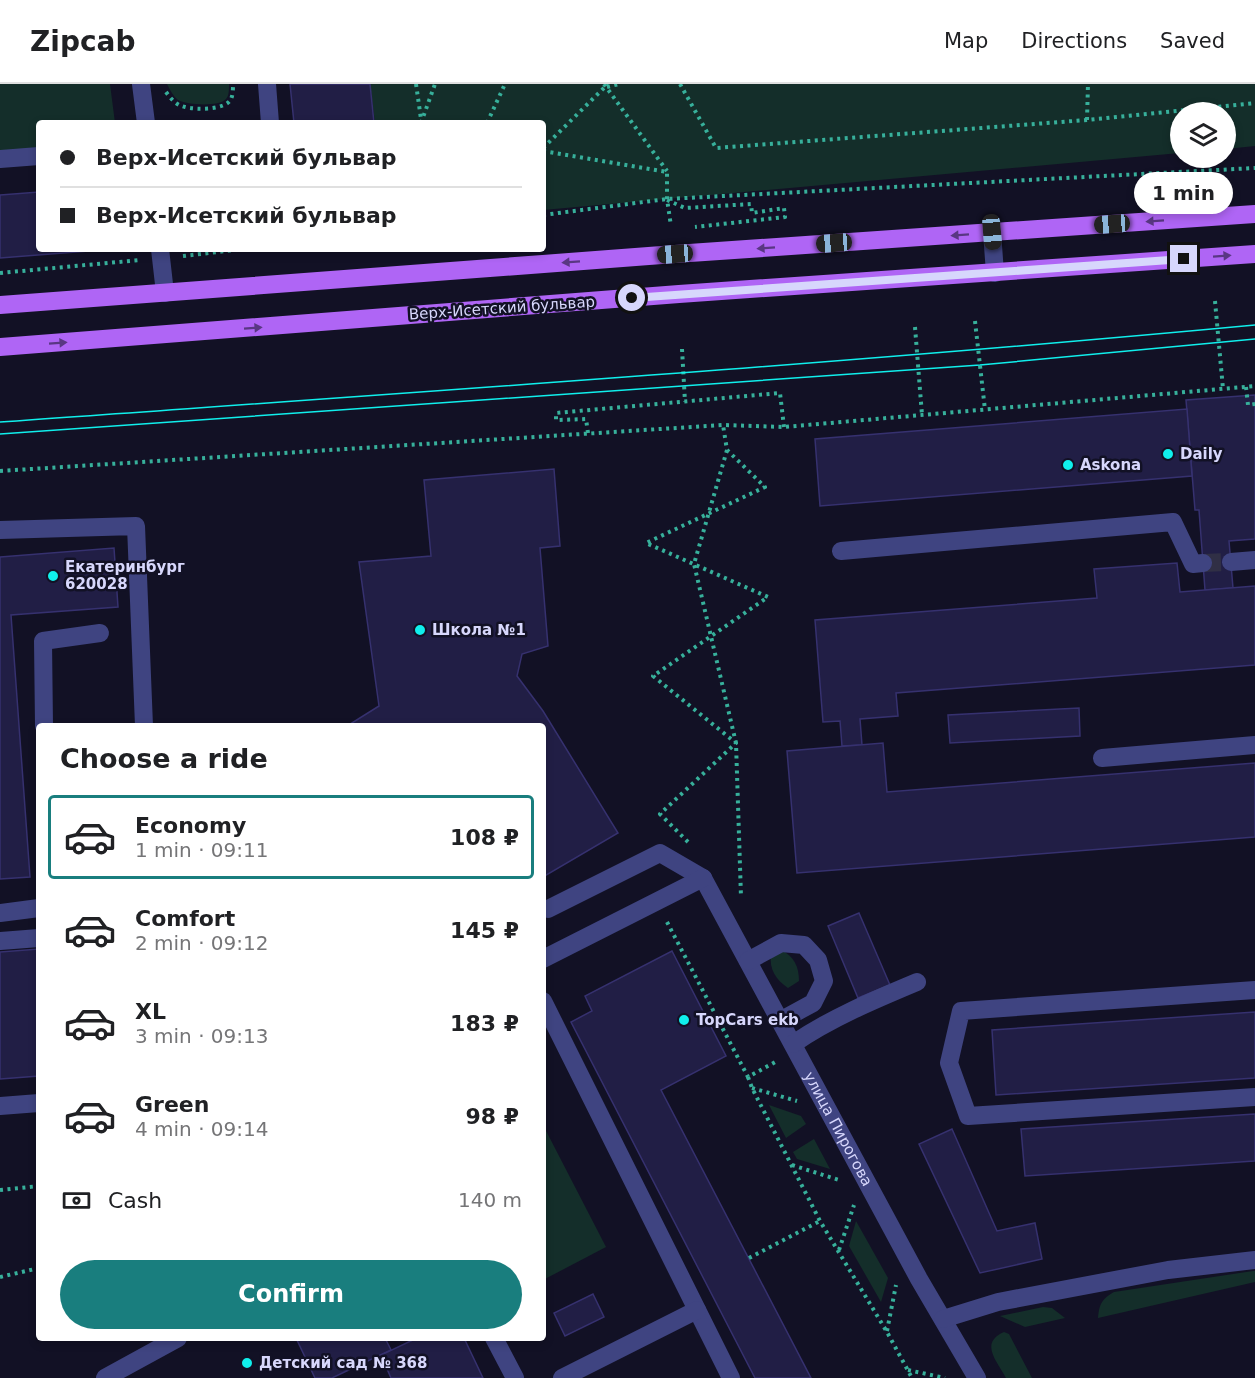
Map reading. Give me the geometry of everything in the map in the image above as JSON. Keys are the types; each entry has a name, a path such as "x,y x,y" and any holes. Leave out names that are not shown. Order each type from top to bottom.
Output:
{"main road":[{"path":"0,305 1255,214"},
{"name":"Верх-Исетский бульвар","path":"0,347 679,294 1255,254"}],"street":[{"path":"141,84 146,120"},
{"path":"267,84 270,120"},
{"path":"0,159 36,156"},
{"path":"992,232 995,273"},
{"path":"160,254 165,293"},
{"path":"841,551 1173,522 1193,564 1203,563"},
{"path":"0,530 136,526 144,723"},
{"path":"1231,562 1255,560"},
{"path":"44,723 43,641 100,633"},
{"path":"1102,758 1255,745"},
{"path":"548,909 660,853 703,878"},
{"path":"546,957 703,878"},
{"name":"улица Пирогова","path":"703,878 780,1020 788,1051 977,1378"},
{"path":"0,913 36,908"},
{"path":"0,941 36,938"},
{"path":"748,961 781,943 804,945 818,960 824,981 813,1003 780,1020"},
{"path":"788,1051 812,1031 861,1006 917,982"},
{"path":"1255,990 961,1011 948,1063 968,1116 1255,1097"},
{"path":"546,1007 731,1378"},
{"path":"0,1106 36,1103"},
{"path":"943,1319 998,1302 1168,1270 1255,1260"},
{"path":"562,1378 697,1310"},
{"path":"105,1378 173,1341"},
{"path":"496,1341 515,1378"}],"path":[{"path":"162,84 174,102 186,108 212,108 225,106 231,99 233,84"},
{"path":"416,84 421,120"},
{"path":"421,120 435,84"},
{"path":"488,120 505,84"},
{"path":"546,146 606,85 619,84"},
{"path":"680,84 716,148 1087,120 1255,103"},
{"path":"1087,120 1088,84"},
{"path":"606,85 667,172 667,200 671,226"},
{"path":"546,150 667,172"},
{"path":"546,215 667,200 1255,168"},
{"path":"667,200 686,208 751,204 752,213 784,208 785,217 692,228"},
{"path":"0,273 194,252"},
{"path":"1215,301 1223,389"},
{"path":"975,321 985,410"},
{"path":"915,327 922,415"},
{"path":"682,349 685,402"},
{"path":"0,471 723,425 784,427 1255,386"},
{"path":"1246,387 1248,405 1255,404"},
{"path":"588,433 586,420 556,420 556,413 780,393 784,427"},
{"path":"723,425 727,450 694,564 736,743 741,897"},
{"path":"727,450 765,487 646,543 768,597 653,676 736,743"},
{"path":"670,805 736,743"},
{"path":"666,922 748,1077 820,1221 912,1378"},
{"path":"748,1077 788,1051"},
{"path":"752,1088 806,1103"},
{"path":"792,1165 848,1183"},
{"path":"0,1190 36,1186"},
{"path":"839,1250 856,1198"},
{"path":"749,1258 820,1221"},
{"path":"0,1277 36,1269"},
{"path":"887,1332 898,1278"},
{"path":"908,1370 945,1378"}],"green space":[{"path":"0,84 110,84 115,120 36,120 36,149 0,153"},
{"path":"167,84 229,84 229,93 222,102 188,103 178,100"},
{"path":"370,84 1255,84 1255,146 1236,148 1236,102 1170,102 1170,154 546,210 546,120 375,120"},
{"path":"781,950 792,959 798,971 799,981 788,988 777,978 771,965 771,955"},
{"path":"769,1105 801,1116 806,1124 786,1138"},
{"path":"546,1131 606,1247 546,1278"},
{"path":"814,1139 830,1169 797,1159 793,1152"},
{"path":"856,1221 888,1278 881,1302 849,1246"},
{"path":"1255,1271 1255,1282 1098,1318 1102,1302 1114,1292"},
{"path":"1043,1307 1052,1308 1065,1318 1025,1327 1000,1316"},
{"path":"1004,1332 1009,1334 1032,1378 1006,1378 991,1347 997,1336"}],"building":[{"path":"290,84 370,84 374,120 294,120"},
{"path":"36,192 36,252 76,252 0,258 0,195"},
{"path":"1255,395 1255,539 1229,541 1233,588 1205,590 1199,510 1195,510 1186,400"},
{"path":"1187,409 1192,476 820,506 815,439"},
{"path":"554,469 560,546 540,548 548,646 522,654 517,676 543,711 618,833 546,875 546,723 352,723 379,706 359,562 431,556 424,480"},
{"path":"114,548 118,607 11,615 30,877 0,879 0,557"},
{"path":"1177,563 1180,592 1255,586 1255,665 896,693 898,716 860,719 862,745 842,746 840,721 823,722 815,620 1097,598 1094,569"},
{"path":"1079,708 1080,736 950,743 948,715"},
{"path":"883,743 887,792 1255,763 1255,837 797,873 787,751"},
{"path":"859,913 890,985 858,998 828,926"},
{"path":"36,949 36,1076 0,1079 0,952"},
{"path":"672,951 726,1056 661,1090 811,1378 755,1378 571,1022 592,1011 585,996"},
{"path":"1255,1012 1255,1078 996,1095 992,1030"},
{"path":"1255,1114 1255,1161 1025,1176 1021,1129"},
{"path":"952,1129 997,1231 1035,1223 1042,1259 980,1273 919,1144"},
{"path":"593,1294 604,1317 565,1336 554,1313"},
{"path":"297,1341 386,1341 391,1350 332,1378 315,1378"},
{"path":"411,1341 465,1341 483,1378 391,1378 381,1355"}],"tunnel":[{"path":"1203,563 1231,562"}],"tram line":[{"path":"0,422 785,365 1255,325"},
{"path":"0,434 980,365 1255,339"}],"place":[{"name":"Daily","path":"1168,454"},
{"name":"Askona","path":"1068,465"},
{"name":"Екатеринбург 620028","path":"53,576"},
{"name":"Школа №1","path":"420,630"},
{"name":"TopCars ekb","path":"684,1020"},
{"name":"Детский сад № 368","path":"247,1363"}],"route":[{"path":"632,298 1184,259"}]}
